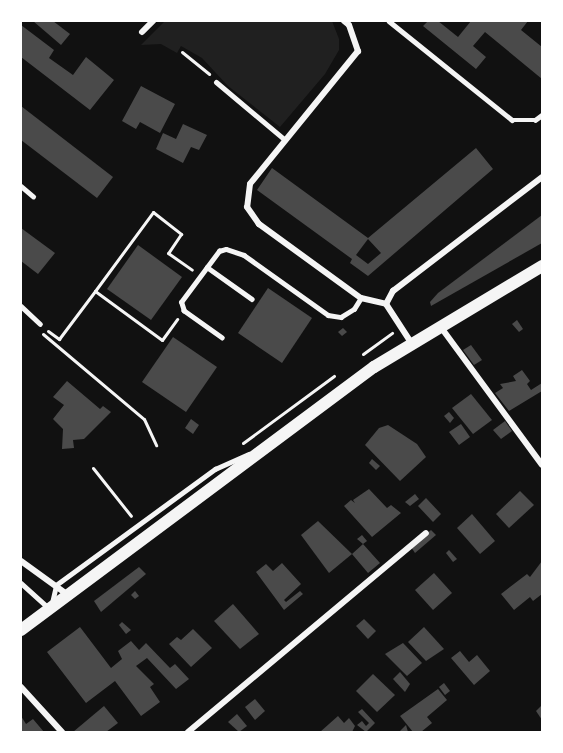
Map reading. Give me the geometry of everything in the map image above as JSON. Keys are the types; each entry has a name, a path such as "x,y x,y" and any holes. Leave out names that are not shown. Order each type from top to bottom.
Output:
{"main road":[{"path":"21,630 264,448 412,344 542,266"}],"street":[{"path":"142,32 153,21"},
{"path":"344,21 358,51 250,184 247,207 259,224 361,298 387,304 412,344"},
{"path":"216,82 285,140"},
{"path":"387,304 393,291 412,273 542,177"},
{"path":"440,326 542,465"},
{"path":"188,732 426,533"},
{"path":"21,561 69,595"},
{"path":"21,687 62,732"}],"lane":[{"path":"390,21 512,120 535,120 542,116"},
{"path":"21,186 33,196"},
{"path":"222,338 184,310 181,302 219,251 226,249 244,255 328,315 341,317 354,309 361,298"},
{"path":"207,267 252,299"},
{"path":"21,306 40,324"},
{"path":"21,583 50,609 57,585 216,468 264,448"}],"path":[{"path":"182,52 202,65 216,82"},
{"path":"40,324 59,339 153,212 181,234 168,253 201,276"},
{"path":"94,291 162,340 184,310"},
{"path":"40,324 43,334 144,419 156,445"},
{"path":"353,361 400,326"},
{"path":"240,445 344,368"},
{"path":"93,468 132,518 141,510"}],"shaded area":[{"path":"165,21 332,21 339,39 339,50 325,74 280,127 228,86 202,58 181,46 177,53 161,44 141,45"}],"building":[{"path":"33,21 53,21 70,34 61,45"},
{"path":"428,21 438,21 458,37 471,21 528,21 521,30 542,47 542,79 485,32 473,46 486,57 476,69 423,26"},
{"path":"21,25 54,50 49,58 73,75 86,57 114,80 90,110 21,57"},
{"path":"141,86 175,104 160,133 140,122 136,129 122,121"},
{"path":"21,106 113,177 97,198 21,140"},
{"path":"183,124 207,135 199,150 191,147 183,163 156,149 163,133 176,139"},
{"path":"476,148 493,169 368,276 350,263 352,259 257,190 272,168 368,238","holes":["368,239 381,253 368,264 356,255"]},
{"path":"542,215 542,243 431,306 430,302 438,293"},
{"path":"21,228 55,253 38,274 21,261"},
{"path":"138,245 182,277 151,320 107,289"},
{"path":"268,288 312,318 282,363 238,333"},
{"path":"517,320 523,329 519,332 512,324"},
{"path":"343,328 347,332 342,336 338,332"},
{"path":"173,337 217,367 186,412 142,382"},
{"path":"471,345 482,360 474,365 463,350"},
{"path":"522,370 530,381 527,384 531,390 542,383 542,391 509,411 495,393 503,388 500,384 516,381 513,376"},
{"path":"67,381 100,409 103,406 111,412 84,439 73,440 74,448 62,449 63,429 53,419 64,405 53,397"},
{"path":"471,394 492,420 473,434 452,408"},
{"path":"449,412 454,418 450,423 444,416"},
{"path":"191,419 199,425 193,434 185,428"},
{"path":"505,421 512,431 501,439 493,430"},
{"path":"461,424 470,437 459,445 449,432"},
{"path":"388,425 417,444 426,457 400,481 365,445 379,428"},
{"path":"372,459 380,466 376,470 369,463"},
{"path":"369,489 387,508 391,505 401,513 372,537 344,506 351,500 355,503 353,500"},
{"path":"520,491 534,505 509,528 496,514"},
{"path":"415,494 419,499 410,506 405,502"},
{"path":"426,498 441,514 433,522 418,506"},
{"path":"472,514 495,541 480,554 457,528"},
{"path":"318,521 352,554 329,573 301,535"},
{"path":"431,530 436,535 415,553 411,547"},
{"path":"362,535 367,541 363,544 357,539"},
{"path":"363,544 380,563 368,573 352,554"},
{"path":"449,550 457,559 453,562 446,553"},
{"path":"542,561 542,594 533,601 530,597 514,610 501,594 527,574 530,577"},
{"path":"282,563 301,584 284,600 286,602 300,591 303,594 284,610 256,572 266,564 273,571"},
{"path":"139,567 146,574 101,612 94,601"},
{"path":"434,573 452,593 433,610 415,590"},
{"path":"135,591 139,596 135,599 131,595"},
{"path":"233,604 259,634 240,649 214,621"},
{"path":"364,619 376,631 368,639 356,626"},
{"path":"122,622 131,630 126,634 119,625"},
{"path":"80,627 111,668 122,659 118,651 131,641 139,650 146,643 170,668 175,664 189,679 176,689 147,658 136,666 154,684 150,687 160,702 141,716 115,681 86,703 47,652"},
{"path":"424,627 444,649 426,661 408,642"},
{"path":"193,629 212,648 191,667 169,644 177,637 181,640"},
{"path":"403,643 422,663 407,676 385,654"},
{"path":"460,651 469,662 477,655 490,671 474,685 451,658"},
{"path":"400,672 410,684 405,692 393,679"},
{"path":"373,674 395,695 377,712 356,691"},
{"path":"444,683 450,691 445,695 439,687"},
{"path":"438,689 447,700 427,717 432,723 421,732 413,732 400,716"},
{"path":"255,699 265,711 255,720 245,707"},
{"path":"542,705 542,720 536,711"},
{"path":"104,706 118,723 106,732 73,732"},
{"path":"362,709 375,723 366,732 357,725 362,721 366,726 369,723 358,712"},
{"path":"237,714 247,726 239,732 228,722"},
{"path":"21,716 26,724 33,719 44,732 21,732"},
{"path":"338,716 344,723 349,718 355,726 352,732 320,732"},
{"path":"406,725 408,732 399,732"}]}
